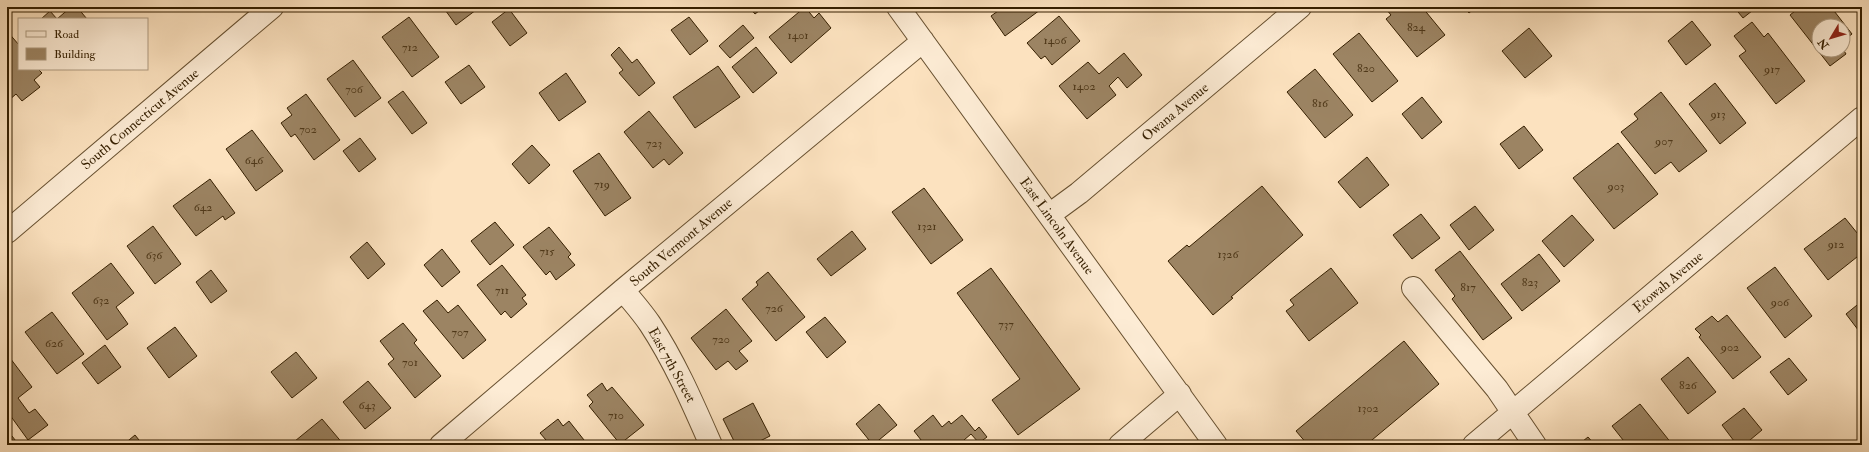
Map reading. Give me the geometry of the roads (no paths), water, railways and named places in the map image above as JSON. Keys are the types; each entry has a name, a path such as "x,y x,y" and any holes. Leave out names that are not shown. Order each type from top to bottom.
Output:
{"street":[{"name":"South Connecticut Avenue","path":"7,232 272,7"},
{"name":"East Lincoln Avenue","path":"898,7 1216,445"},
{"name":"Owana Avenue","path":"1049,215 1079,194 1300,7"},
{"name":"South Vermont Avenue","path":"441,445 623,290 923,41"},
{"name":"Etowah Avenue","path":"1474,445 1862,118"},
{"path":"1413,288 1496,390 1535,445"},
{"name":"East 7th Street","path":"623,290 649,323 662,344 712,445"},
{"path":"1120,445 1180,394"}]}
